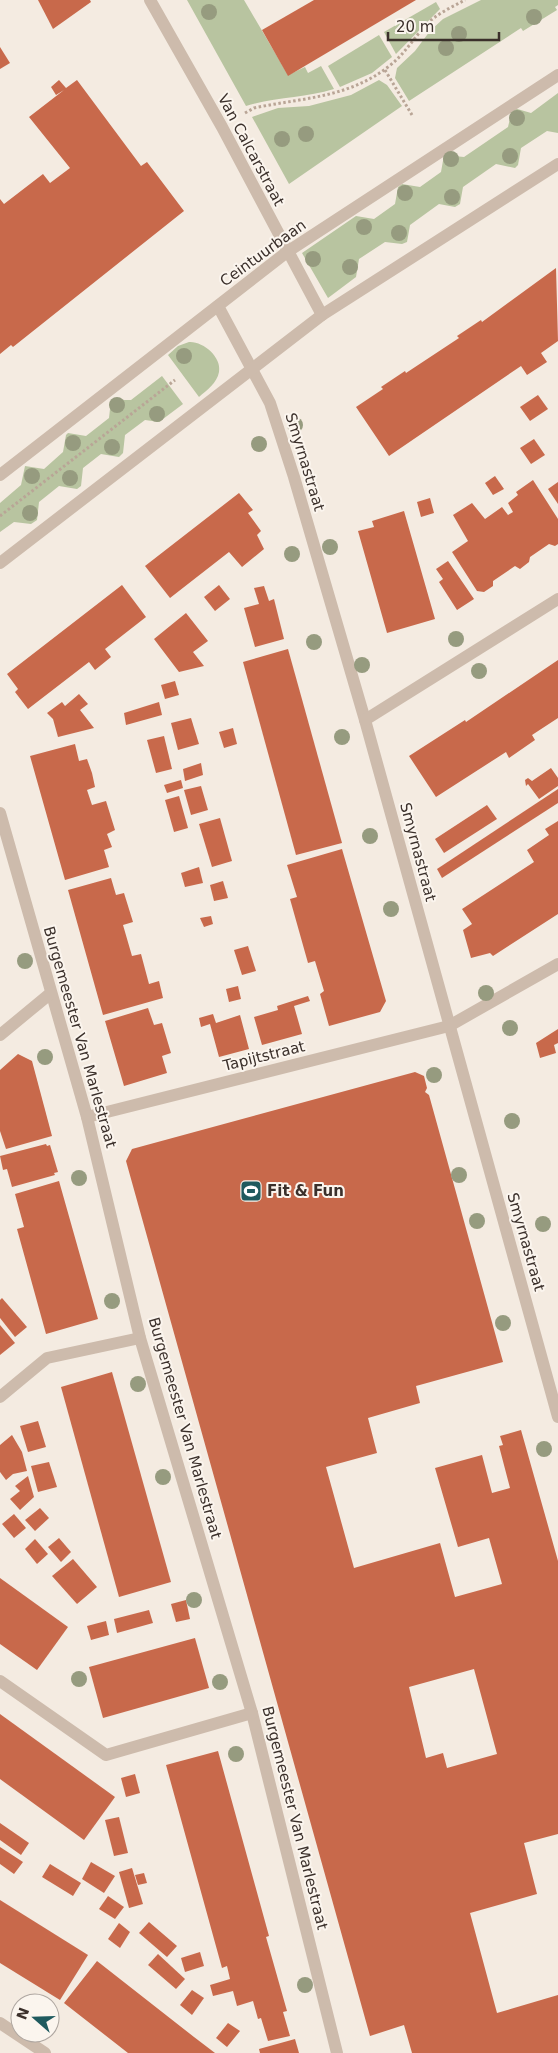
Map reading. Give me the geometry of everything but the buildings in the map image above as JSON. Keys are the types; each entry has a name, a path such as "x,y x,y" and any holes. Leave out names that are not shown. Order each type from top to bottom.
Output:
{"street":[{"name":"Van Calcarstraat","path":"150,0 222,127 322,315"},
{"name":"Ceintuurbaan","path":"0,475 287,252 558,75"},
{"path":"0,563 322,315 558,164"},
{"name":"Smyrnastraat","path":"218,306 270,403 294,477 365,720 558,1417"},
{"path":"365,720 558,599"},
{"name":"Burgemeester Van Marlestraat","path":"0,813 87,1116 140,1338 252,1713 337,2053"},
{"name":"Tapijtstraat","path":"87,1116 449,1026 558,964"},
{"path":"0,1035 51,993"},
{"path":"0,1398 47,1358 140,1338"},
{"path":"0,1681 106,1755 252,1713"},
{"path":"0,2023 44,2053"}],"path":[{"path":"222,127 254,108 336,94 362,84 385,70 406,51 427,24 465,0"},
{"path":"385,70 412,115"},
{"path":"0,516 175,380"}],"green space":[{"path":"187,0 244,0 288,75 305,67 308,73 321,66 334,89 246,106"},
{"path":"481,0 558,0 558,5 555,7 557,10 523,31 521,28 409,101 395,78 397,68 443,19"},
{"path":"436,2 440,9 396,54 384,32"},
{"path":"379,35 392,57 372,73 340,87 328,66"},
{"path":"379,80 387,85 402,106 289,184 252,117 278,108 309,106 351,95"},
{"path":"558,93 558,133 547,131 521,148 518,165 515,168 496,164 463,187 460,204 455,207 439,204 410,225 407,242 402,244 385,242 359,259 356,277 328,298 302,253 356,216 374,219 395,204 398,187 402,184 420,187 441,172 444,155 464,157 508,127 514,108 531,113"},
{"path":"189,342 200,344 210,351 218,361 219,366 216,380 199,397 168,355 178,346"},
{"path":"162,376 183,404 159,422 145,420 125,435 123,453 119,457 101,454 83,468 81,486 77,489 59,486 39,502 37,520 31,524 14,522 0,532 0,503 21,485 25,466 44,469 63,452 68,433 86,436 109,418 111,400 131,400"}],"place":[{"name":"Fit & Fun","path":"251,1191"}]}
